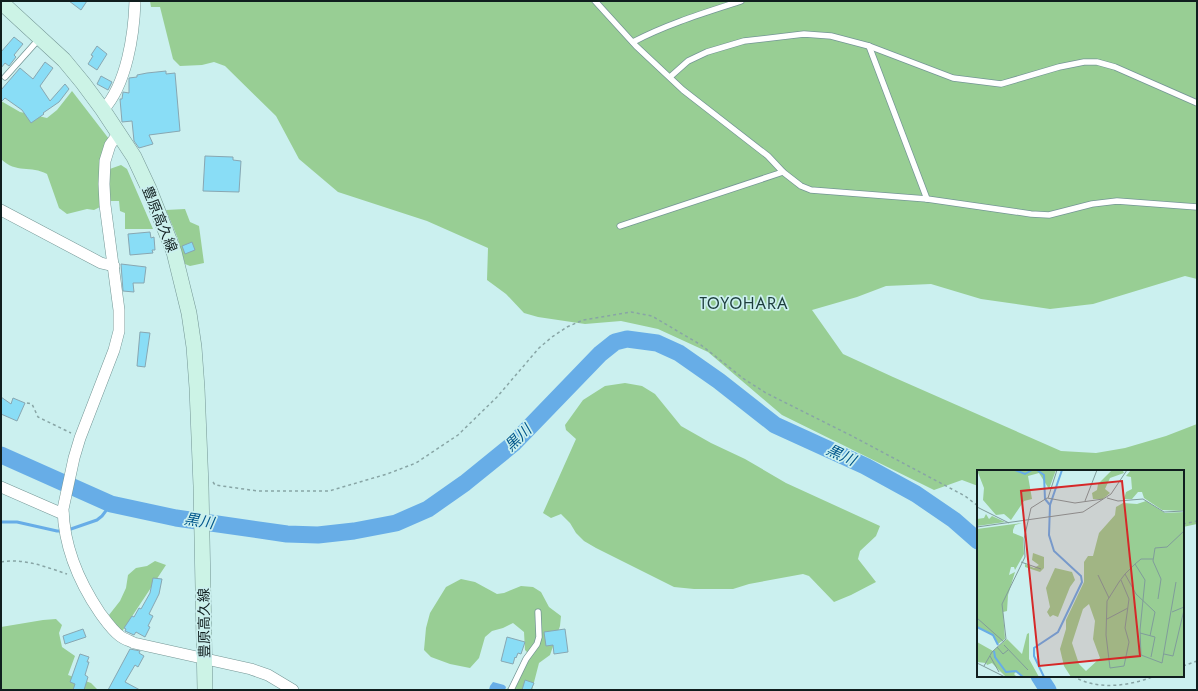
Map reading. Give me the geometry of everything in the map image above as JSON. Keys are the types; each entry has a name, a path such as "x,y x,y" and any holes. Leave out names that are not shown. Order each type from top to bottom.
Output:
{"main road":[{"name":"豊原高久線","path":"1,2 64,60 104,110 134,157 174,252 189,313 194,347 199,429 206,482 203,556 205,690"}],"street":[{"path":"104,110 115,92 128,56 132,41 135,1"},
{"path":"118,134 110,145 105,161 105,204 119,310 119,331 114,350 80,438 74,458 63,514 67,539 79,578 88,596 107,624 120,636 134,643 251,669 268,675 292,690"},
{"path":"1,210 101,263 114,266"},
{"path":"1,487 63,514"}],"lane":[{"path":"595,1 633,42 683,90 768,156 783,172 801,186 811,190 927,199 1031,214 1049,214 1092,204 1117,201 1197,207"},
{"path":"633,42 683,20 741,1"},
{"path":"670,77 688,61 707,52 757,39 804,34 831,36 869,46 953,78 1001,84 1084,62 1097,62 1115,67 1197,103"},
{"path":"5,77 40,38"},
{"path":"869,46 927,199"},
{"path":"620,226 783,172"},
{"path":"511,690 526,659 537,644 539,637 538,612"}],"path":[{"path":"206,482 222,487 258,491 320,492 329,491 416,464 458,435 497,397 539,348 552,337 567,327 583,320 631,312 652,316 701,344 744,379 766,393 852,436 965,496 977,505"},
{"path":"27,403 32,404 38,417 80,438"},
{"path":"1184,524 1197,521"},
{"path":"1,562 12,560 21,561 79,578"},
{"path":"1184,666 1197,661"},
{"path":"1074,677 1084,684 1093,687"},
{"path":"1104,689 1122,686 1152,677"}],"green space":[{"path":"150,1 1197,1 1197,279 1185,276 1093,304 1050,309 981,299 931,284 886,286 857,297 812,310 843,354 1061,451 1096,453 1125,448 1166,436 1197,424 1197,524 1184,527 1184,470 977,470 977,486 962,480 934,490 782,415 708,352 658,329 621,321 585,324 538,317 524,313 506,294 487,280 488,248 427,221 338,192 299,159 276,116 225,66 214,62 202,65 180,66 173,59 160,7 151,7"},
{"path":"72,91 109,139 100,207 94,210 87,209 67,214 59,208 47,174 41,171 18,168 7,164 1,159 1,101 20,112 47,118 57,110"},
{"path":"121,165 127,169 153,229 125,229 125,213 120,211 119,201 108,201 107,170"},
{"path":"185,209 190,222 199,226 204,263 190,266 185,264 178,239 166,210"},
{"path":"625,383 642,386 655,394 681,426 711,443 745,459 786,483 880,526 876,536 860,551 858,559 876,582 834,602 809,576 803,574 749,584 733,589 694,589 674,587 584,541 561,514 551,518 543,513 576,439 566,430 565,425 583,400 605,386"},
{"path":"155,561 166,565 121,633 109,615 120,601 126,588 128,575 136,568 147,566"},
{"path":"461,579 475,582 497,594 504,593 521,586 533,587 541,592 549,607 561,616 560,626 550,655 539,663 532,690 506,690 508,688 514,689 531,656 525,650 524,632 513,623 492,631 485,637 479,658 470,668 450,664 431,657 424,650 426,628 430,613 446,587"},
{"path":"56,619 62,625 59,633 62,647 75,656 68,675 91,683 98,690 1,690 1,627"}],"water":[{"path":"493,682 504,685 506,687 505,690 489,690"}],"building":[{"path":"69,1 87,1 81,10"},
{"path":"14,37 23,44 14,55 16,57 9,66 5,63 1,68 1,52"},
{"path":"97,46 107,54 97,70 88,64 93,56 91,55"},
{"path":"45,62 53,68 40,86 50,101 65,84 69,89 59,102 31,123 22,110 5,98 1,102 1,90 20,68 33,79"},
{"path":"166,71 166,74 175,73 180,131 149,135 153,144 139,148 134,141 132,121 122,122 120,99 122,99 123,92 129,93 129,78 147,73"},
{"path":"101,76 112,82 108,90 97,84"},
{"path":"205,156 233,157 233,160 241,161 239,192 203,191"},
{"path":"150,232 151,238 154,237 155,250 152,250 153,253 130,255 128,234"},
{"path":"192,242 195,250 185,254 182,246"},
{"path":"121,264 146,267 144,283 133,283 134,292 123,291"},
{"path":"140,332 150,333 145,367 137,366"},
{"path":"1,397 11,404 13,398 25,403 17,421 1,414"},
{"path":"153,578 162,579 159,594 149,614 153,616 148,626 150,627 145,637 136,632 134,635 125,631 126,629 124,628 132,616 134,617 139,608 141,609 150,593"},
{"path":"83,629 86,637 65,644 63,636"},
{"path":"565,629 568,652 554,654 553,645 546,646 544,632"},
{"path":"507,637 525,642 521,654 518,653 513,664 501,661"},
{"path":"130,649 140,651 139,653 144,656 138,667 135,665 125,682 140,690 108,690"},
{"path":"80,654 89,657 85,675 88,677 84,690 73,690 75,684 70,682"},
{"path":"525,680 534,683 531,690 522,690"}],"waterway":[{"name":"黒川","path":"1,455 111,504 176,518 287,534 318,535 354,531 396,523 428,509 465,483 513,444 600,354 615,342 627,339 657,343 679,353 719,381 775,425 865,466 916,494 954,520 977,540"},
{"path":"68,530 97,520 111,504"},
{"path":"1,522 17,522 62,531"},
{"name":"黒川","path":"1040,677 1048,690"}],"district":[{"name":"TOYOHARA","path":"744,303"}]}
